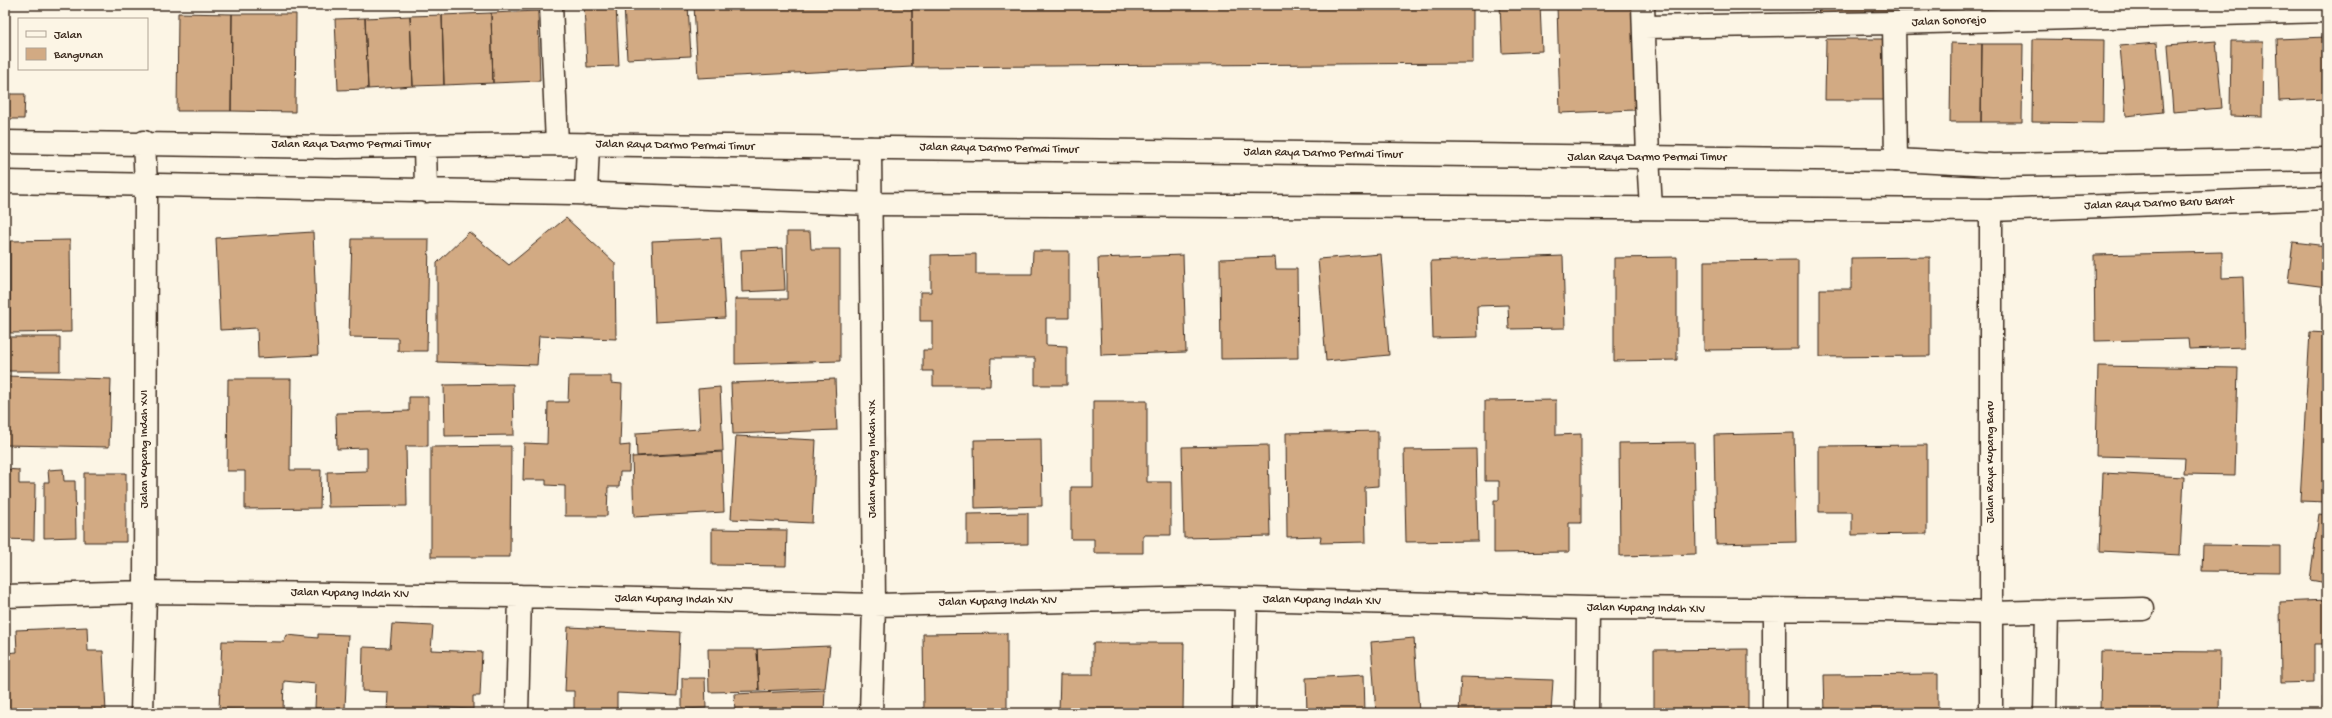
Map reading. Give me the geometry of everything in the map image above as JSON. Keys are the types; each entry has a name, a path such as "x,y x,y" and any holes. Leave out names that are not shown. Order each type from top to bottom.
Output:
{"street":[{"path":"551,5 557,144"},
{"path":"1643,5 1651,208"},
{"name":"Jalan Sonorejo","path":"1644,27 1894,23 2327,11"},
{"path":"1894,23 1896,160"},
{"name":"Jalan Raya Darmo Permai Timur","path":"5,142 144,142 336,147 588,144 1896,160 1993,165 2327,159"},
{"name":"Jalan Kupang Indah XVI","path":"142,713 145,592 146,185 144,142"},
{"path":"586,194 588,144"},
{"path":"425,146 426,191"},
{"name":"Jalan Kupang Indah XIX","path":"870,148 872,204 874,604 871,713"},
{"path":"5,182 586,194 872,204 1992,210"},
{"name":"Jalan Raya Darmo Baru Barat","path":"1992,210 2327,198"},
{"name":"Jalan Raya Kupang Baru","path":"1991,713 1992,210"},
{"name":"Jalan Kupang Indah XIV","path":"5,596 145,592 520,596 874,604 1209,598 1588,608 1882,610 1991,613 2143,609"},
{"path":"517,713 520,596"},
{"path":"1244,713 1246,600"},
{"path":"1587,713 1588,608"},
{"path":"1774,610 1774,713"},
{"path":"2045,713 2047,611"}],"building":[{"path":"584,5 616,5 619,66 587,67"},
{"path":"624,5 688,5 691,56 627,59"},
{"path":"694,5 912,5 912,67 698,78"},
{"path":"912,5 1473,5 1473,63 912,67"},
{"path":"1500,5 1540,5 1542,51 1502,53"},
{"path":"1557,5 1632,5 1635,110 1560,113"},
{"path":"1818,5 2011,5 2011,13 1819,17"},
{"path":"538,11 540,81 493,83 491,13"},
{"path":"178,13 232,14 231,111 177,111"},
{"path":"491,13 493,83 444,85 442,15"},
{"path":"232,14 296,14 295,112 231,111"},
{"path":"442,15 444,85 413,86 410,16"},
{"path":"410,16 413,86 368,89 365,18"},
{"path":"365,18 368,89 338,90 335,19"},
{"path":"2327,37 2327,99 2279,101 2277,39"},
{"path":"1826,39 1888,39 1887,100 1825,100"},
{"path":"2033,39 2104,40 2103,123 2032,122"},
{"path":"2216,41 2222,108 2173,112 2168,45"},
{"path":"2231,41 2263,41 2262,117 2230,116"},
{"path":"1951,43 1982,44 1981,122 1950,122"},
{"path":"2157,43 2163,112 2126,116 2120,46"},
{"path":"1982,44 2023,44 2022,122 1981,122"},
{"path":"5,94 25,94 24,119 5,119"},
{"path":"566,218 615,263 616,339 539,336 537,365 437,362 437,263 469,232 509,265"},
{"path":"313,232 318,355 258,358 257,328 220,330 216,238"},
{"path":"787,232 810,232 811,249 840,249 840,361 735,364 735,299 787,299"},
{"path":"721,238 725,318 655,322 652,241"},
{"path":"352,239 429,239 427,351 398,351 398,338 349,337"},
{"path":"70,240 71,332 10,333 10,241"},
{"path":"2293,242 2327,246 2327,287 2288,282"},
{"path":"783,248 785,290 742,292 741,250"},
{"path":"1033,251 1069,251 1069,318 1046,318 1046,345 1067,346 1067,385 1035,385 1035,358 991,358 990,386 933,386 933,371 923,371 923,350 932,350 932,321 920,321 920,292 931,292 931,255 976,254 976,274 1032,274"},
{"path":"2222,252 2222,278 2243,277 2245,347 2189,349 2188,339 2095,341 2094,255"},
{"path":"1381,254 1389,355 1326,361 1318,259"},
{"path":"1183,255 1186,352 1101,355 1098,258"},
{"path":"1563,256 1565,328 1509,329 1508,305 1477,306 1478,337 1433,338 1431,261"},
{"path":"1275,257 1276,269 1297,269 1298,358 1221,359 1220,259"},
{"path":"1677,257 1677,360 1614,361 1614,258"},
{"path":"1930,257 1930,356 1820,357 1820,289 1851,289 1851,258"},
{"path":"1798,260 1798,349 1704,350 1704,261"},
{"path":"2327,287 2327,305 2324,305"},
{"path":"2310,332 2327,333 2327,502 2300,501"},
{"path":"5,337 60,337 60,371 5,371"},
{"path":"2098,366 2238,368 2235,475 2184,474 2185,458 2096,456"},
{"path":"5,376 111,379 109,447 5,445"},
{"path":"569,376 611,376 611,383 622,384 620,446 630,445 629,472 620,472 619,487 608,487 607,516 565,516 565,486 546,485 546,480 523,480 524,443 547,444 548,402 568,402"},
{"path":"228,379 291,379 290,470 321,470 320,508 245,509 245,471 227,471"},
{"path":"835,379 837,430 733,434 731,383"},
{"path":"513,384 514,435 445,436 444,385"},
{"path":"720,387 723,451 637,456 636,433 700,429 698,389"},
{"path":"409,397 428,397 428,446 406,446 407,506 328,507 327,472 367,471 367,448 337,449 336,413 409,411"},
{"path":"1556,400 1556,435 1581,434 1581,523 1569,523 1569,552 1494,553 1494,500 1499,500 1499,481 1485,481 1485,401"},
{"path":"1093,401 1147,401 1147,482 1171,482 1171,535 1143,535 1143,553 1094,553 1094,539 1071,539 1071,487 1093,487"},
{"path":"1378,431 1378,486 1365,487 1366,542 1320,543 1321,536 1287,537 1286,433"},
{"path":"1794,433 1796,542 1716,544 1714,435"},
{"path":"736,436 816,440 812,523 731,519"},
{"path":"1041,439 1042,506 975,508 974,440"},
{"path":"1694,442 1696,554 1620,556 1619,443"},
{"path":"1268,445 1270,536 1184,538 1182,447"},
{"path":"1927,445 1927,534 1852,535 1852,512 1819,512 1819,446"},
{"path":"511,446 510,557 431,557 431,447"},
{"path":"1476,449 1478,541 1406,542 1404,450"},
{"path":"722,452 724,512 634,517 632,457"},
{"path":"5,469 19,470 19,484 35,484 34,540 5,539"},
{"path":"63,469 64,481 75,481 76,537 44,538 44,482 49,482 48,470"},
{"path":"84,473 126,473 126,542 84,542"},
{"path":"2103,473 2184,477 2180,555 2100,551"},
{"path":"1028,513 1028,544 967,545 967,514"},
{"path":"2319,514 2327,515 2327,583 2310,580"},
{"path":"712,529 787,530 786,566 712,565"},
{"path":"2203,545 2280,546 2280,572 2202,571"},
{"path":"2327,600 2327,644 2314,644 2314,682 2281,683 2280,602"},
{"path":"392,624 433,626 431,650 482,652 480,696 473,696 473,709 429,707 429,713 387,713 388,692 362,691 363,647 390,648"},
{"path":"87,627 88,651 103,651 106,712 5,713 5,653 17,652 16,630"},
{"path":"568,627 680,632 677,696 617,693 617,713 574,713 574,691 565,691"},
{"path":"1007,633 1007,713 924,713 923,634"},
{"path":"318,634 348,635 345,709 315,708 316,684 284,681 283,711 219,709 222,641 284,642 287,635 318,638"},
{"path":"1414,638 1419,713 1376,713 1371,642"},
{"path":"1093,643 1184,643 1183,713 1059,713 1060,675 1093,675"},
{"path":"830,646 825,688 759,691 757,649"},
{"path":"708,649 757,649 759,691 709,692"},
{"path":"1748,649 1748,713 1654,713 1654,650"},
{"path":"2101,651 2220,652 2219,713 2100,713"},
{"path":"1938,674 1938,713 1825,713 1824,675"},
{"path":"1364,675 1365,713 1307,713 1306,678"},
{"path":"1461,677 1553,680 1551,713 1459,713"},
{"path":"682,678 705,678 706,708 682,709"},
{"path":"825,690 824,713 735,713 734,694"},
{"path":"2323,697 2327,698 2327,713 2323,713"}]}
